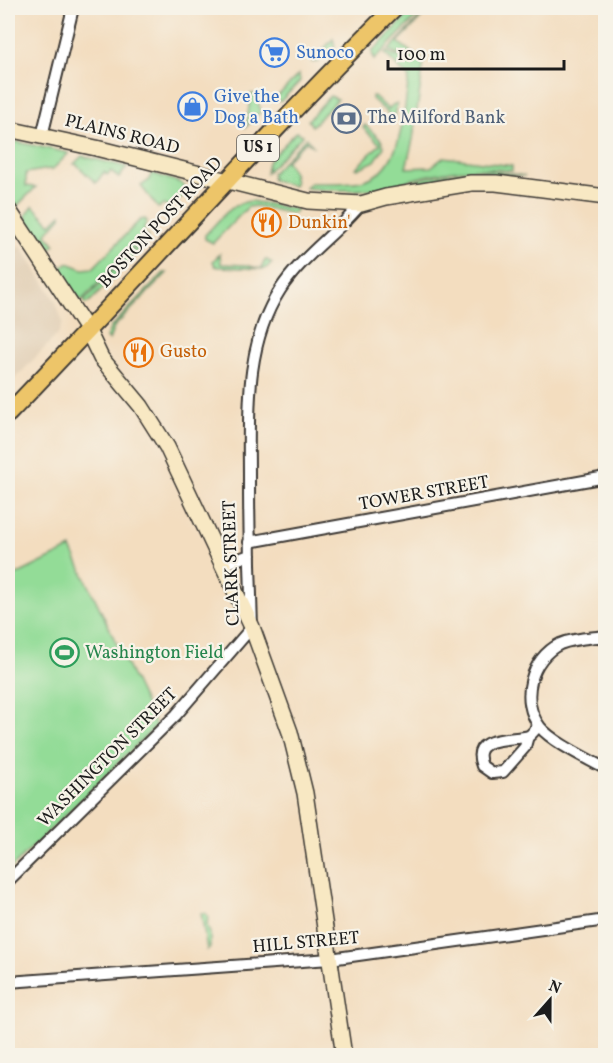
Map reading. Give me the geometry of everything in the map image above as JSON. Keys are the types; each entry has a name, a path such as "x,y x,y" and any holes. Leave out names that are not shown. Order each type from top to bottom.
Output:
{"main road":[{"name":"BOSTON POST ROAD","path":"8,414 226,182 394,8"},
{"name":"PLAINS ROAD","path":"8,129 308,201 361,204 386,197 471,183 496,183 606,197"},
{"path":"8,209 88,331 101,358 141,406 167,447 252,627"},
{"name":"CLARK STREET","path":"252,627 298,759 344,1056"}],"street":[{"path":"42,136 73,8"},
{"name":"CLARK STREET","path":"252,627 248,393 261,330 281,289 307,259 346,223 361,204"},
{"name":"TOWER STREET","path":"249,542 606,477"},
{"path":"222,565 250,555"},
{"name":"WASHINGTON STREET","path":"8,881 169,723 238,646 252,627"},
{"path":"606,636 563,643 552,649 541,659 531,680 529,694 531,708 539,726 606,769"},
{"path":"528,736 503,739 487,744 480,755 482,766 492,773 503,772 525,747 528,736 539,726"},
{"name":"HILL STREET","path":"8,982 330,960 606,920"}],"shaded area":[{"path":"20,245 55,300 63,323 58,334 8,386 8,257"}],"green space":[{"path":"415,8 425,8 374,60 372,52"},
{"path":"431,8 398,42 416,56 397,54 389,50"},
{"path":"333,39 335,46 318,62 312,62"},
{"path":"387,52 395,56 424,60 413,139 406,168 431,167 444,157 512,166 512,171 483,169 454,171 425,176 388,187 365,190 306,188 310,183 361,181 375,175 386,166 394,153 403,123 409,78 385,54"},
{"path":"299,74 300,81 281,101 274,100"},
{"path":"251,94 255,94 261,111 246,127"},
{"path":"330,96 338,99 312,126 308,120"},
{"path":"372,96 388,109 397,104 395,117 392,117 372,99"},
{"path":"365,125 381,140 384,147 375,161 358,169 356,168 380,144 363,128"},
{"path":"296,132 303,135 266,173 268,162"},
{"path":"306,138 314,147 306,141 286,161 293,172 294,186 272,180 272,173"},
{"path":"8,140 69,153 51,171 50,169 26,173 26,186 36,187 16,207 8,196"},
{"path":"82,156 127,167 119,178 111,171 107,175 104,172 96,183 74,164"},
{"path":"491,171 525,176 472,174 404,186 435,176"},
{"path":"152,173 181,183 185,187 185,194 171,207 163,205 158,208 141,186 148,181"},
{"path":"251,201 297,209 293,214 256,206 248,207 213,243 205,239 205,235 225,213 237,205"},
{"path":"33,206 51,224 61,214 46,234 55,245 46,252 26,224 26,215"},
{"path":"140,220 147,221 144,228 145,235 82,300 79,300 58,269 68,263 83,269 93,268"},
{"path":"149,234 144,245 90,302 85,304 84,301"},
{"path":"220,254 221,264 246,265 260,269 215,266 213,261"},
{"path":"265,260 272,263 265,269 261,269"},
{"path":"164,273 167,273 114,327 109,340 106,338 111,327"},
{"name":"Washington Field","path":"71,548 156,726 8,871 8,579"},
{"path":"201,913 208,916 210,947 207,950"}],"place":[{"name":"Sunoco","path":"275,53"},
{"name":"Give the Dog a Bath","path":"193,107"},
{"name":"The Milford Bank","path":"346,118"},
{"name":"Dunkin'","path":"267,223"},
{"name":"Gusto","path":"139,352"},
{"name":"Washington Field","path":"64,653"}]}
